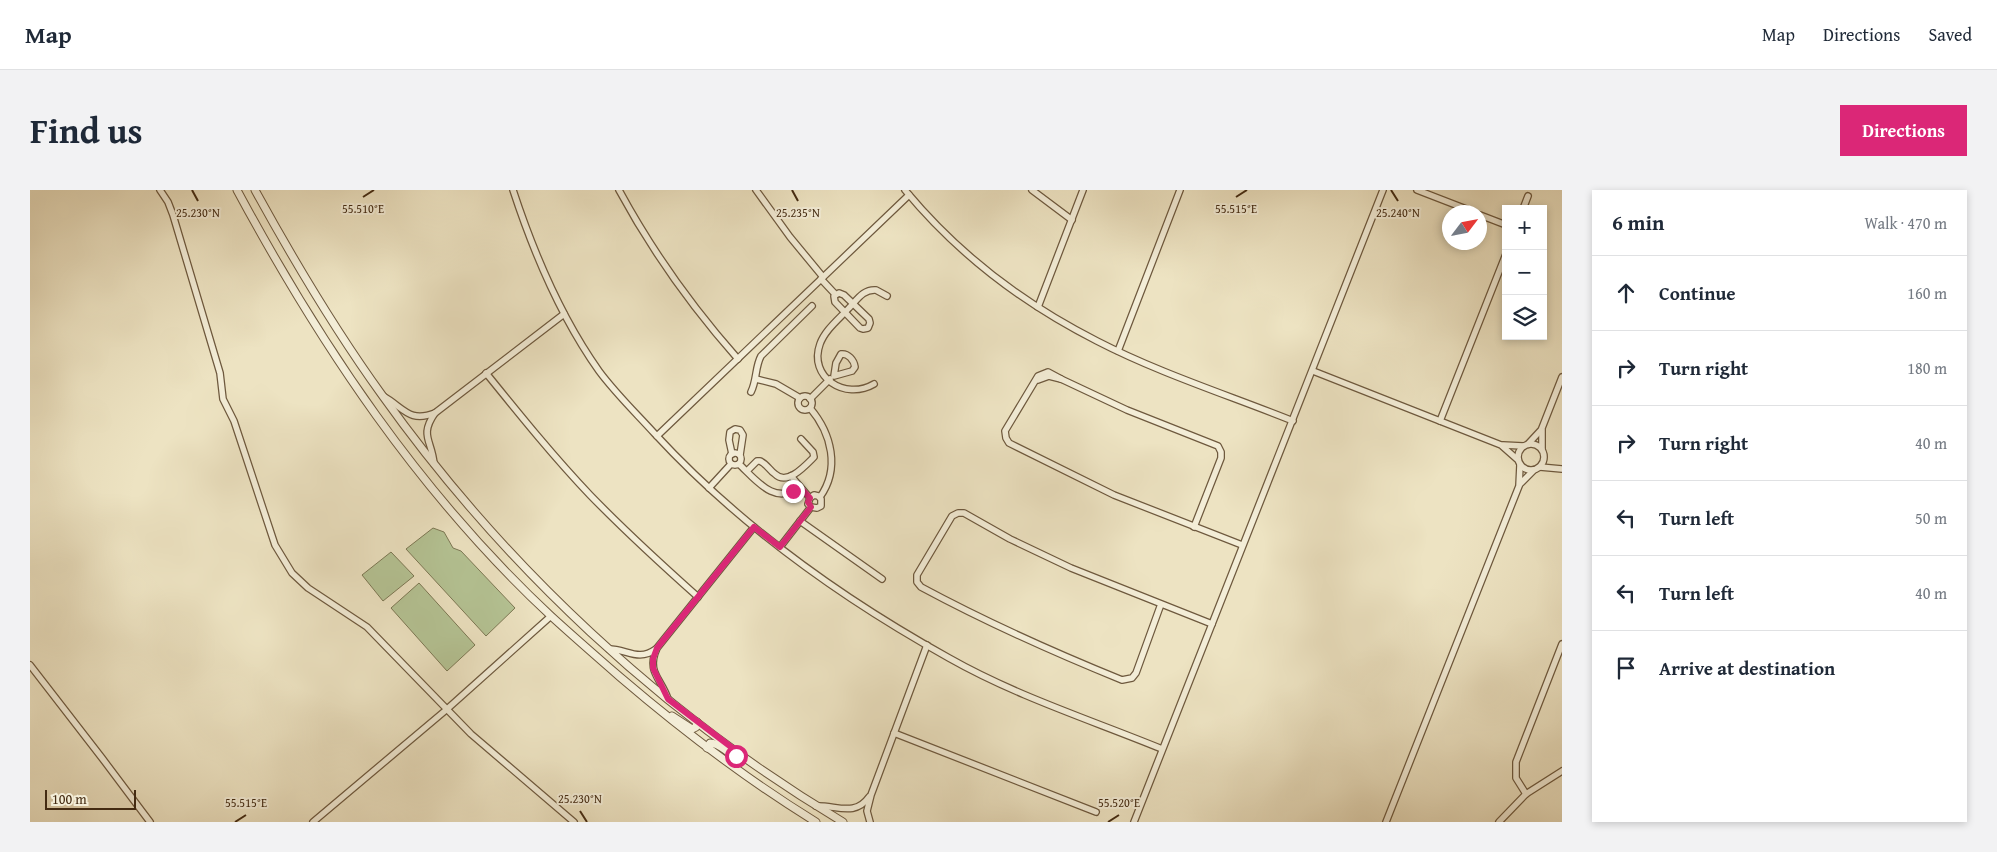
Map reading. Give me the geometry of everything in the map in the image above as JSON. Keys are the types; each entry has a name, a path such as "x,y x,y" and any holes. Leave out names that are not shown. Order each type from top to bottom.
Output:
{"street":[{"path":"160,190 171,208 182,242 220,373 223,399 234,421 280,555 292,573 304,584 373,633 446,710 522,779 574,822"},
{"path":"237,190 303,307 377,416 462,522 552,616 665,715 707,748 816,822"},
{"path":"255,190 308,284 382,395 434,464 481,520 528,571 609,648 668,699 743,756 816,806 843,822"},
{"path":"513,190 536,252 564,314 586,352 625,404 710,488 754,527 858,603 948,658 1008,686 1162,749"},
{"path":"618,190 672,277 703,319 738,360"},
{"path":"756,190 835,294 834,302 861,329 869,327 870,320 843,293 835,294"},
{"path":"1032,190 1072,220"},
{"path":"1038,307 1083,190"},
{"path":"1118,351 1180,190"},
{"path":"1134,822 1383,190"},
{"path":"1417,190 1456,205"},
{"path":"657,436 738,360 907,192 955,243 1000,280 1038,307 1076,330 1118,351 1293,421"},
{"path":"1525,205 1528,196"},
{"path":"1487,218 1502,223"},
{"path":"1440,421 1502,264"},
{"path":"874,384 854,391 843,389 822,372 818,362 819,346 826,332 864,292 879,290 887,296"},
{"path":"751,392 756,379 758,363 763,353 812,306"},
{"path":"382,395 405,412 414,416 423,416 435,412 564,314"},
{"path":"1313,371 1501,445 1537,445 1561,468"},
{"path":"486,373 541,440 591,496 698,597"},
{"path":"1194,526 1221,455 1220,448 1215,443 1108,402 1061,379 1045,376 1033,385 1009,429 1009,437 1019,449 1092,485 1194,526 1242,545"},
{"path":"1386,822 1519,486 1518,454 1542,428 1562,377"},
{"path":"756,379 783,387 800,398 805,396 810,399 812,404 810,408"},
{"path":"810,399 831,379"},
{"path":"800,398 798,404 800,408 804,410 810,408"},
{"path":"810,408 823,426 831,454 830,475 820,497 821,506 817,508 811,507"},
{"path":"434,464 426,435 428,424 435,412"},
{"path":"1519,486 1544,461 1542,428"},
{"path":"736,429 740,430 743,435 740,455 742,458 739,464 735,466 731,464 729,460 732,454 728,436 730,432 736,429"},
{"path":"746,471 760,461 777,476 784,478 791,476 814,457 814,454 800,439"},
{"path":"1501,445 1528,470 1561,468"},
{"path":"732,454 740,455"},
{"path":"710,488 731,464"},
{"path":"739,464 773,493 789,493 799,486"},
{"path":"791,476 810,498"},
{"path":"811,507 808,502 810,498 814,495 820,497"},
{"path":"780,547 811,507"},
{"path":"1162,604 1138,667 1127,676 1112,676 1007,631 921,587 917,582 917,576 952,516 964,513 1053,559 1212,624"},
{"path":"800,521 882,579"},
{"path":"609,648 637,656 646,655 657,648 754,527"},
{"path":"313,822 446,710 552,616"},
{"path":"1526,794 1516,778 1516,762 1562,644"},
{"path":"870,822 867,811 870,795 927,645"},
{"path":"657,648 653,659 653,668 668,699"},
{"path":"30,665 150,822"},
{"path":"665,715 673,716 692,729 696,727 697,722"},
{"path":"894,733 1096,812"},
{"path":"707,748 710,743 714,743 733,756 743,756"},
{"path":"1499,822 1526,794 1562,771"},
{"path":"816,806 832,806 843,810 854,809 864,804 870,795"}],"green space":[{"path":"433,528 444,532 453,548 461,551 515,608 486,636 406,549"},
{"path":"391,552 414,576 383,601 362,575"},
{"path":"419,583 475,645 447,671 391,608"}],"route":[{"path":"736,756 743,756 668,699 654,672 654,654 754,527 780,547 811,507 808,504 810,498 799,486 793,491"}]}
